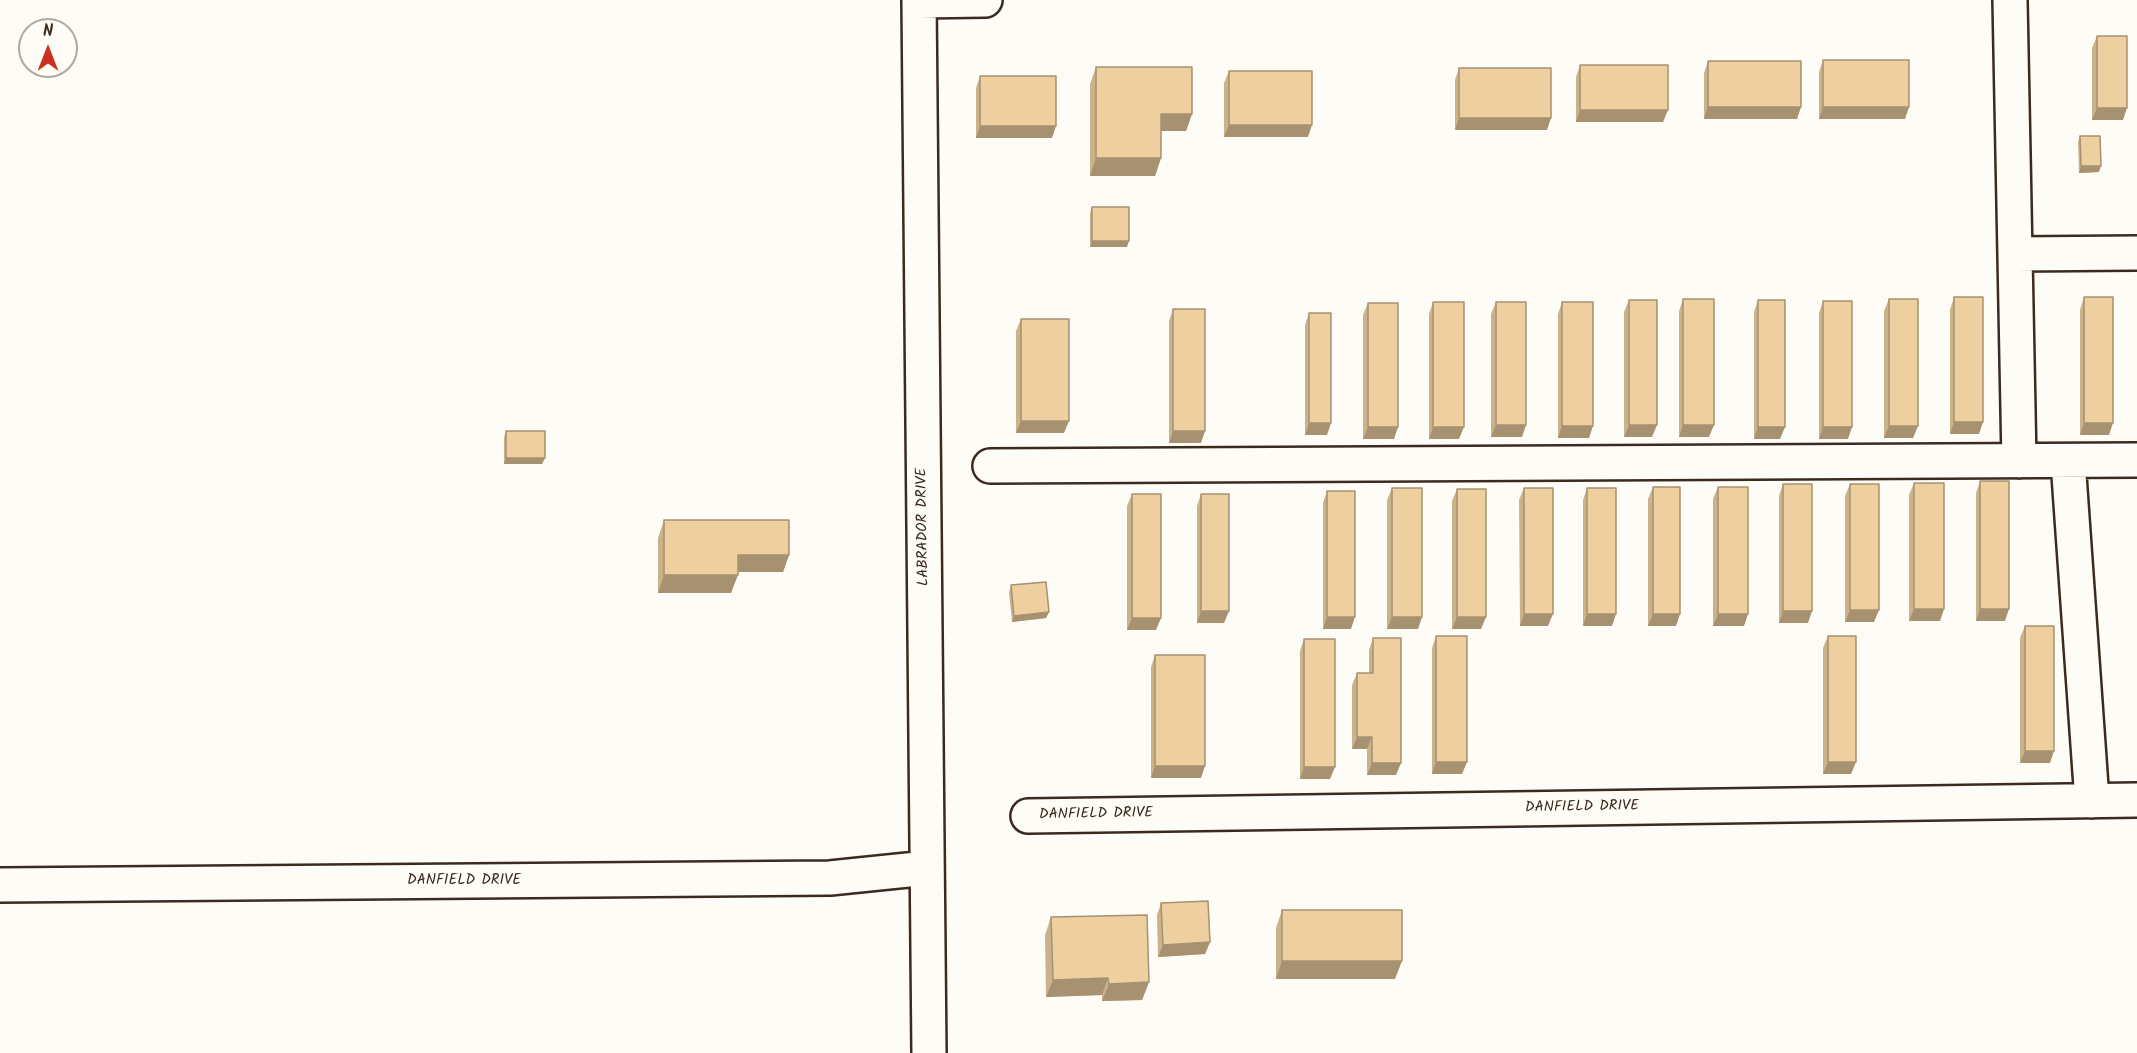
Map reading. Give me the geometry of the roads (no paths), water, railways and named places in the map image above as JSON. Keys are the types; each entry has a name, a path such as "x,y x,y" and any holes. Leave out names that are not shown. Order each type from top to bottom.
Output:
{"street":[{"path":"920,0 985,0"},
{"name":"LABRADOR DRIVE","path":"920,0 929,1053"},
{"path":"2010,0 2019,461"},
{"path":"2016,254 2137,253"},
{"path":"990,466 2137,460"},
{"path":"2068,461 2092,801"},
{"name":"DANFIELD DRIVE","path":"1028,816 2137,800"},
{"name":"DANFIELD DRIVE","path":"0,885 830,878 890,874 927,868"}]}
